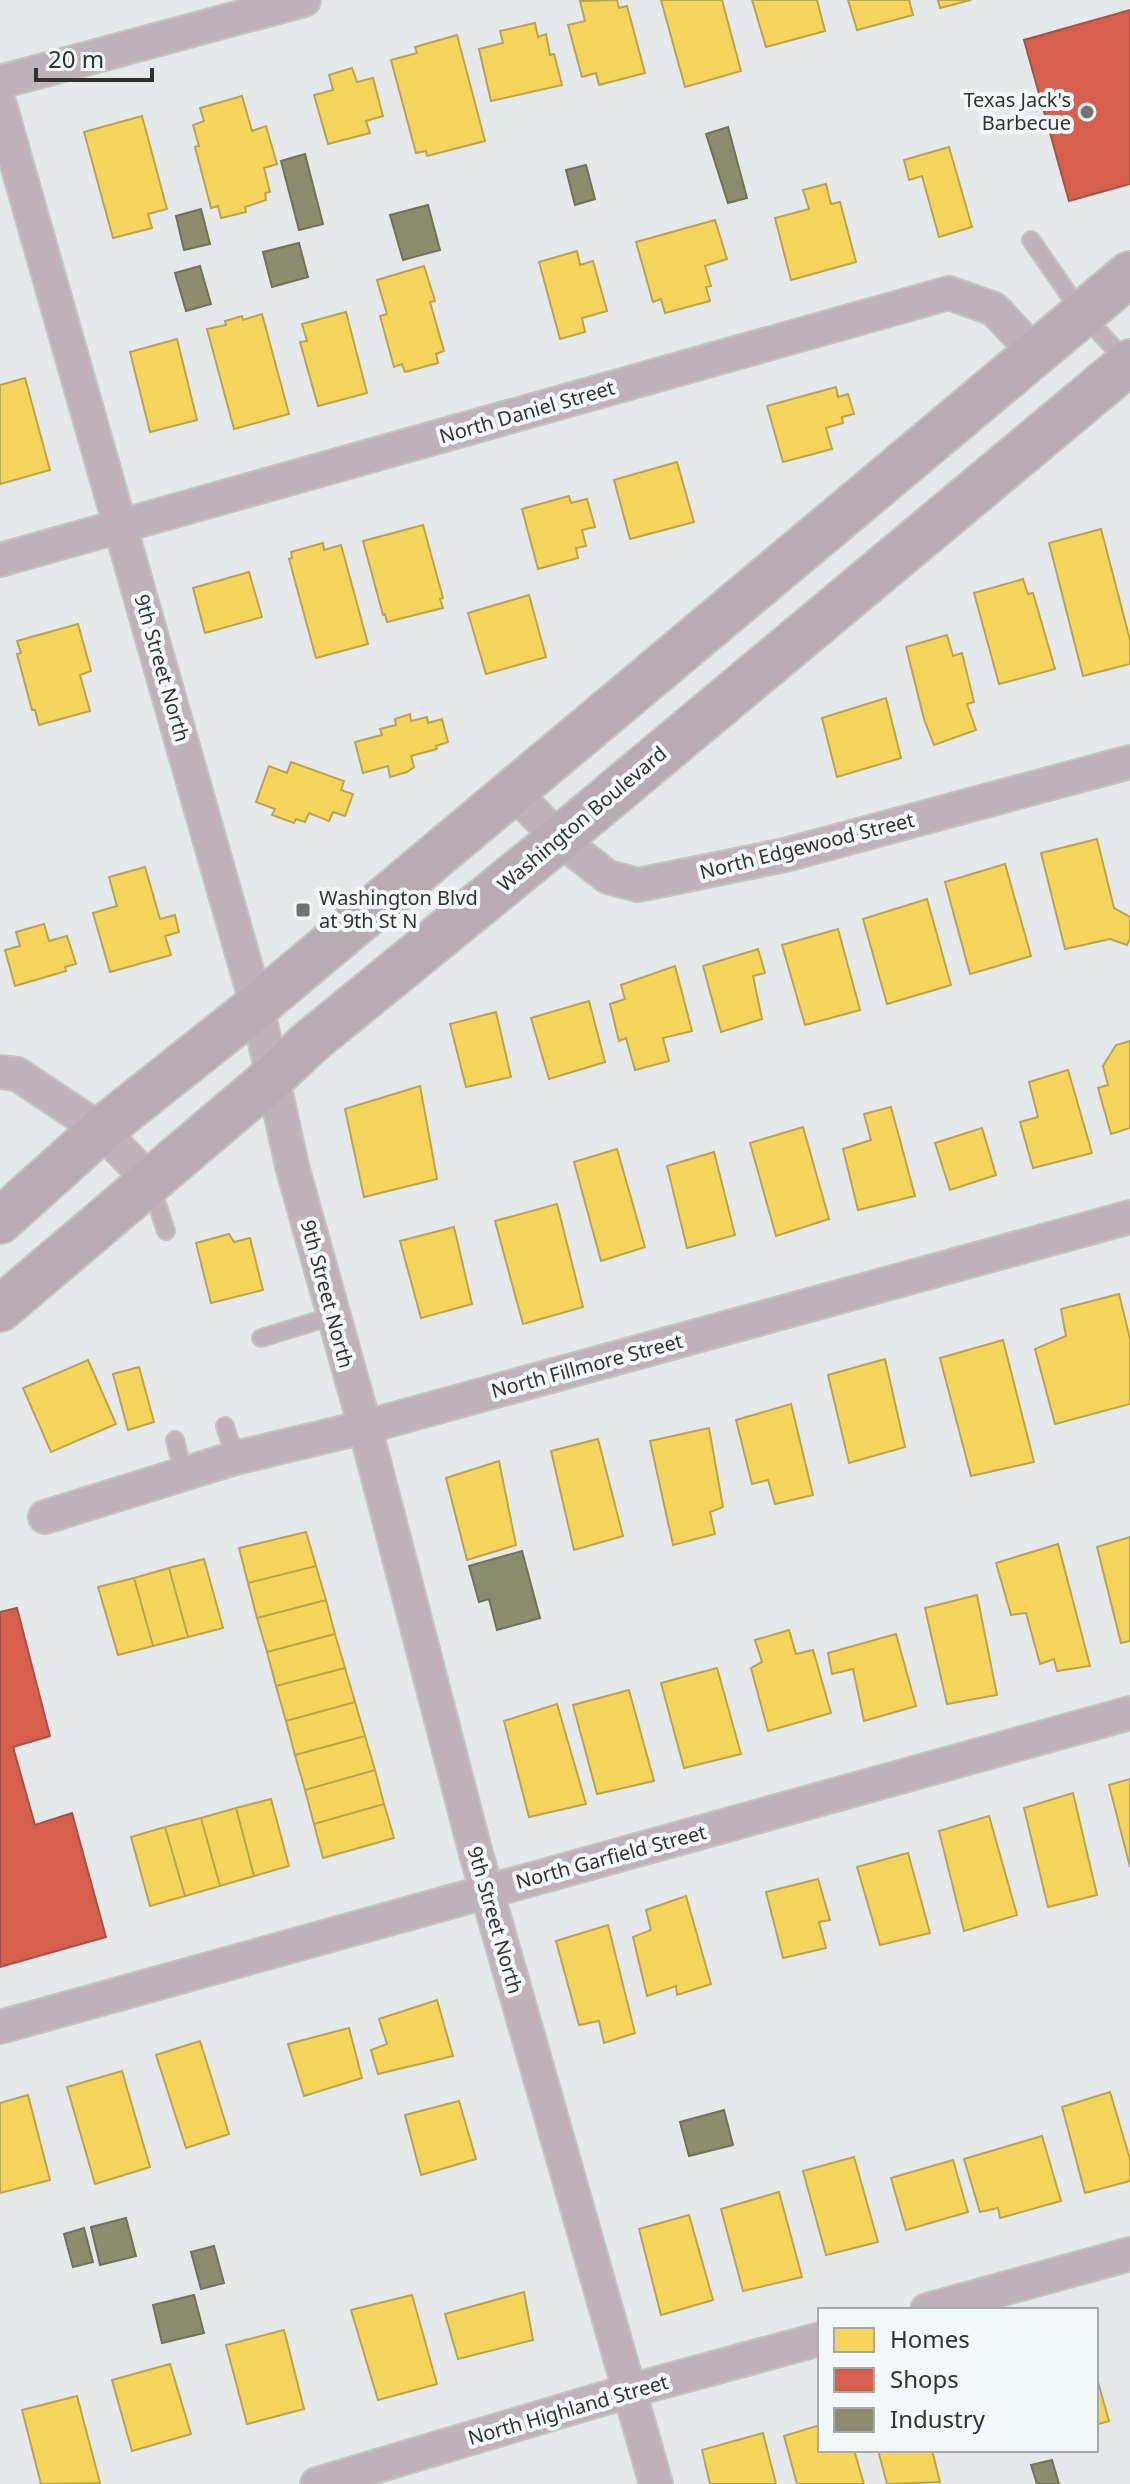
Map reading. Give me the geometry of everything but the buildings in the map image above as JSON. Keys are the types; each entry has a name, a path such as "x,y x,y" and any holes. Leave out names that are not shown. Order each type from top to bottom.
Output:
{"main road":[{"path":"0,1221 101,1130 257,1006 1130,274"},
{"name":"Washington Boulevard","path":"0,1309 309,1043 559,839 1129,362"}],"street":[{"path":"0,82 304,0"},
{"name":"9th Street North","path":"0,105 257,1006 292,1166 365,1427 487,1892 656,2484"},
{"name":"North Daniel Street","path":"0,560 949,293 994,309 1036,354"},
{"name":"North Edgewood Street","path":"513,791 559,839 608,877 638,885 785,855 1130,762"},
{"path":"0,1072 17,1074 101,1130 149,1180"},
{"name":"North Fillmore Street","path":"45,1517 235,1458 365,1427 1130,1217"},
{"name":"North Garfield Street","path":"0,2027 1130,1713"},
{"path":"935,2308 1129,2258"},
{"name":"North Highland Street","path":"317,2484 629,2391 818,2340"}],"lane":[{"path":"1031,240 1083,315 1129,362"},
{"path":"149,1180 166,1231"},
{"path":"261,1338 333,1316"},
{"path":"225,1426 235,1458"},
{"path":"175,1440 184,1476"}],"place":[{"name":"Texas Jack's Barbecue","path":"1087,112"},
{"name":"Washington Blvd at 9th St N","path":"303,910"}]}
